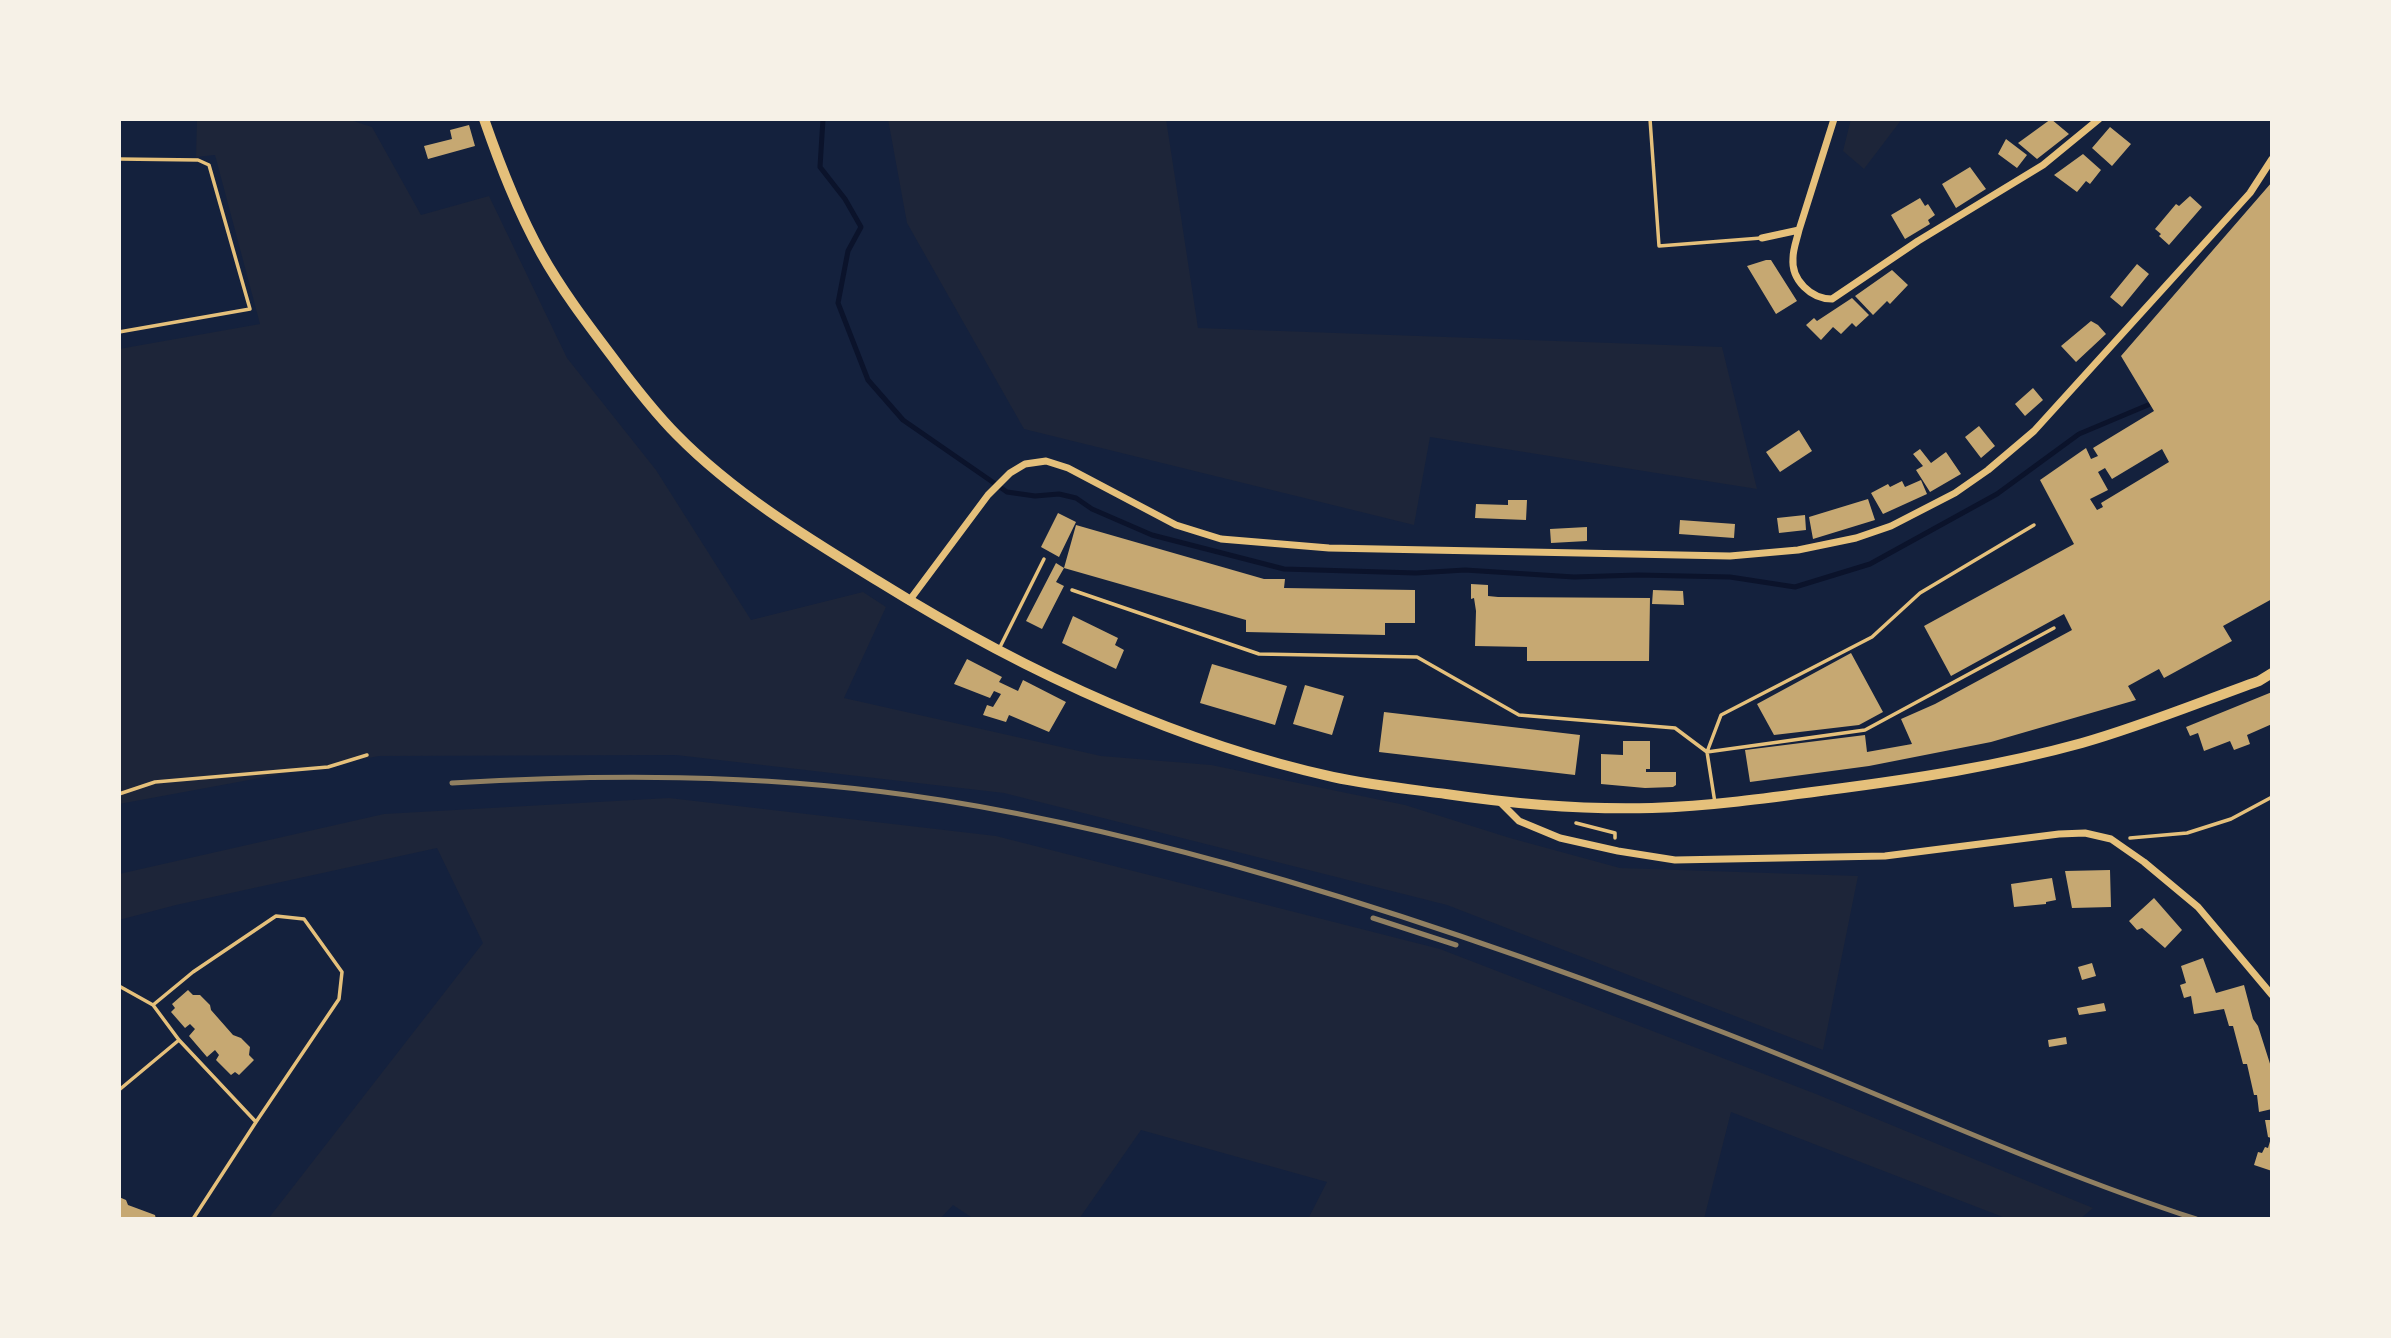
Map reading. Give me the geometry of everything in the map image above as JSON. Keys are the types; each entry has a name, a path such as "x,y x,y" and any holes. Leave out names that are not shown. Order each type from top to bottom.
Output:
{"main road":[{"path":"484,119 515,203 541,254 575,307 675,434 721,475 771,512 909,601 999,650 1143,718 1259,758 1368,784 1499,802 1648,808 1716,805 1934,777 2084,742 2259,681 2272,673"}],"street":[{"path":"1835,119 1792,259 1796,278 1813,296 1832,299 1918,241 2043,165 2099,119"},
{"path":"909,601 988,495 1010,473 1025,464 1046,461 1068,468 1175,525 1221,539 1329,548 1730,556 1798,550 1856,538 1891,526 1955,493 1988,470 2034,431 2250,193 2272,159"},
{"path":"1762,238 1800,230"},
{"path":"1499,802 1519,821 1560,838 1675,860 1885,856 2059,834 2085,833 2111,839 2144,862 2198,907 2272,995"}],"lane":[{"path":"1650,119 1659,246 1762,238"},
{"path":"119,159 198,160 209,165 250,309 119,332"},
{"path":"1716,805 1707,752 1721,715 1872,637 1920,593 2034,525"},
{"path":"999,650 1044,559"},
{"path":"1072,590 1259,654 1417,657 1520,715 1675,728 1707,752 1866,730 2054,628"},
{"path":"153,1005 193,972 276,916 304,919 342,972 339,999 193,1219"},
{"path":"119,986 153,1005 179,1040 256,1122"},
{"path":"119,1090 179,1040"}],"path":[{"path":"119,794 155,782 328,767 367,755"},
{"path":"2111,839 2187,833 2231,819 2272,797"},
{"path":"1576,823 1615,833"}],"shaded area":[{"path":"197,119 347,119 372,127 421,215 489,196 567,358 656,470 751,620 863,592 886,607 844,698 1101,756 1211,765 1405,805 1510,838 1620,868 1858,876 1823,1050 1447,905 1004,793 676,755 379,756 119,804 119,349 260,324 215,155 196,157"},
{"path":"888,119 1166,119 1198,328 1722,347 1757,489 1430,437 1414,525 1024,429 907,223"},
{"path":"1851,119 1902,119 1864,169 1843,151"},
{"path":"669,798 996,836 1440,949 1816,1094 2093,1208 2080,1219 2008,1219 1731,1112 1704,1219 1308,1219 1327,1182 1141,1130 1079,1219 974,1219 953,1205 940,1219 268,1219 483,943 437,848 119,920 119,874 384,814"}],"building":[{"path":"2051,119 2069,134 2037,159 2018,143"},
{"path":"469,125 475,146 428,159 424,146 452,139 450,130"},
{"path":"2110,127 2131,144 2112,166 2092,148"},
{"path":"2006,139 2027,155 2017,168 1998,154"},
{"path":"2083,154 2101,170 2090,184 2086,181 2077,192 2054,175"},
{"path":"1970,167 1986,189 1956,208 1942,184"},
{"path":"2272,182 2272,599 2223,626 2232,641 2164,678 2159,669 2128,686 2136,700 1991,742 1869,766 1750,782 1745,750 1865,735 1867,752 1912,744 1901,719 1935,704 2072,630 2064,614 1951,676 1924,626 2074,544 2040,480 2086,448 2091,459 2098,456 2093,448 2154,411 2121,356","holes":["2162,449 2169,462 2101,503 2103,507 2097,510 2090,499 2108,490 2098,472 2105,468 2112,479"]},
{"path":"2190,196 2202,207 2169,245 2155,229 2176,204 2179,206"},
{"path":"1920,198 1935,215 1928,220 1930,224 1905,239 1891,215"},
{"path":"1771,260 1797,301 1776,314 1747,266"},
{"path":"2137,264 2149,274 2122,307 2110,297"},
{"path":"1892,270 1908,285 1890,304 1887,301 1873,315 1855,296"},
{"path":"1852,298 1869,315 1856,327 1852,323 1841,334 1833,327 1821,340 1806,325 1814,318 1817,321"},
{"path":"2091,321 2106,334 2076,362 2061,346"},
{"path":"2033,388 2043,400 2025,416 2015,404"},
{"path":"1979,426 1995,446 1981,458 1965,437"},
{"path":"1799,430 1812,451 1780,472 1766,452"},
{"path":"1920,449 1931,463 1946,452 1961,474 1930,492 1916,470 1923,466 1913,454"},
{"path":"1921,480 1927,494 1883,514 1871,493 1888,484 1890,487 1902,481 1905,487"},
{"path":"1868,499 1875,520 1813,539 1809,517"},
{"path":"1508,500 1527,500 1526,520 1475,518 1476,504 1508,505"},
{"path":"1058,513 1076,522 1059,557 1041,547"},
{"path":"1805,515 1806,530 1779,533 1777,518"},
{"path":"1680,520 1735,524 1734,538 1679,534"},
{"path":"1076,525 1264,579 1285,579 1284,588 1415,590 1415,623 1385,623 1385,635 1246,632 1246,620 1064,568"},
{"path":"1587,527 1587,541 1551,543 1550,529"},
{"path":"1056,563 1064,568 1056,582 1064,586 1042,629 1026,621"},
{"path":"1471,584 1488,585 1488,596 1498,597 1650,598 1649,661 1527,661 1527,647 1475,646 1476,611 1474,598 1471,599"},
{"path":"1653,590 1683,591 1684,605 1652,604"},
{"path":"1073,616 1118,638 1115,645 1124,650 1116,669 1062,643"},
{"path":"1851,653 1883,712 1859,725 1774,735 1757,704"},
{"path":"967,659 1002,677 999,682 1018,691 1023,680 1066,702 1049,732 1009,715 1006,722 983,715 987,705 993,707 1001,694 994,691 990,698 954,684"},
{"path":"1212,664 1287,686 1275,725 1200,703"},
{"path":"1305,685 1344,696 1332,735 1293,724"},
{"path":"2272,692 2272,724 2247,735 2250,744 2234,750 2230,741 2204,751 2198,733 2190,736 2186,727"},
{"path":"1384,712 1580,735 1575,775 1379,752"},
{"path":"1623,741 1650,741 1650,769 1646,769 1646,772 1676,772 1676,785 1645,788 1601,784 1601,754 1623,755"},
{"path":"2110,870 2111,907 2072,908 2065,871"},
{"path":"2052,878 2056,900 2046,904 2014,907 2011,884"},
{"path":"2154,898 2182,930 2165,948 2142,928 2137,930 2129,921"},
{"path":"2203,958 2216,993 2244,985 2272,1070 2272,1109 2259,1112 2257,1095 2254,1095 2247,1064 2243,1064 2233,1026 2229,1026 2224,1009 2194,1014 2191,996 2184,998 2180,985 2186,983 2181,966"},
{"path":"2092,963 2096,976 2082,980 2078,967"},
{"path":"188,990 193,995 200,995 233,1035 241,1038 250,1047 249,1055 254,1060 239,1075 235,1072 231,1075 216,1060 219,1055 215,1050 207,1057 189,1036 195,1029 190,1024 185,1028 171,1012 175,1008 172,1004"},
{"path":"2104,1003 2106,1011 2079,1015 2077,1008"},
{"path":"2066,1037 2067,1044 2049,1047 2048,1040"},
{"path":"2265,1120 2272,1120 2272,1171 2254,1165 2258,1152 2262,1153 2265,1147 2268,1148 2271,1138 2268,1137"},
{"path":"119,1197 126,1200 128,1205 155,1215 156,1219 119,1219"}],"waterway":[{"path":"823,119 820,167 845,199 861,227 848,251 838,303 868,380 903,420 1007,492 1035,496 1059,494 1076,498 1092,509 1152,535 1284,569 1416,573 1465,570 1574,577 1730,577 1795,587 1870,564 1997,494 2079,434 2148,405"}],"railway":[{"path":"452,783 623,777 794,783 948,801 1069,824 1149,843 1351,900 1532,961 1773,1052 2074,1175 2196,1219"},
{"path":"1373,918 1456,945"}]}
